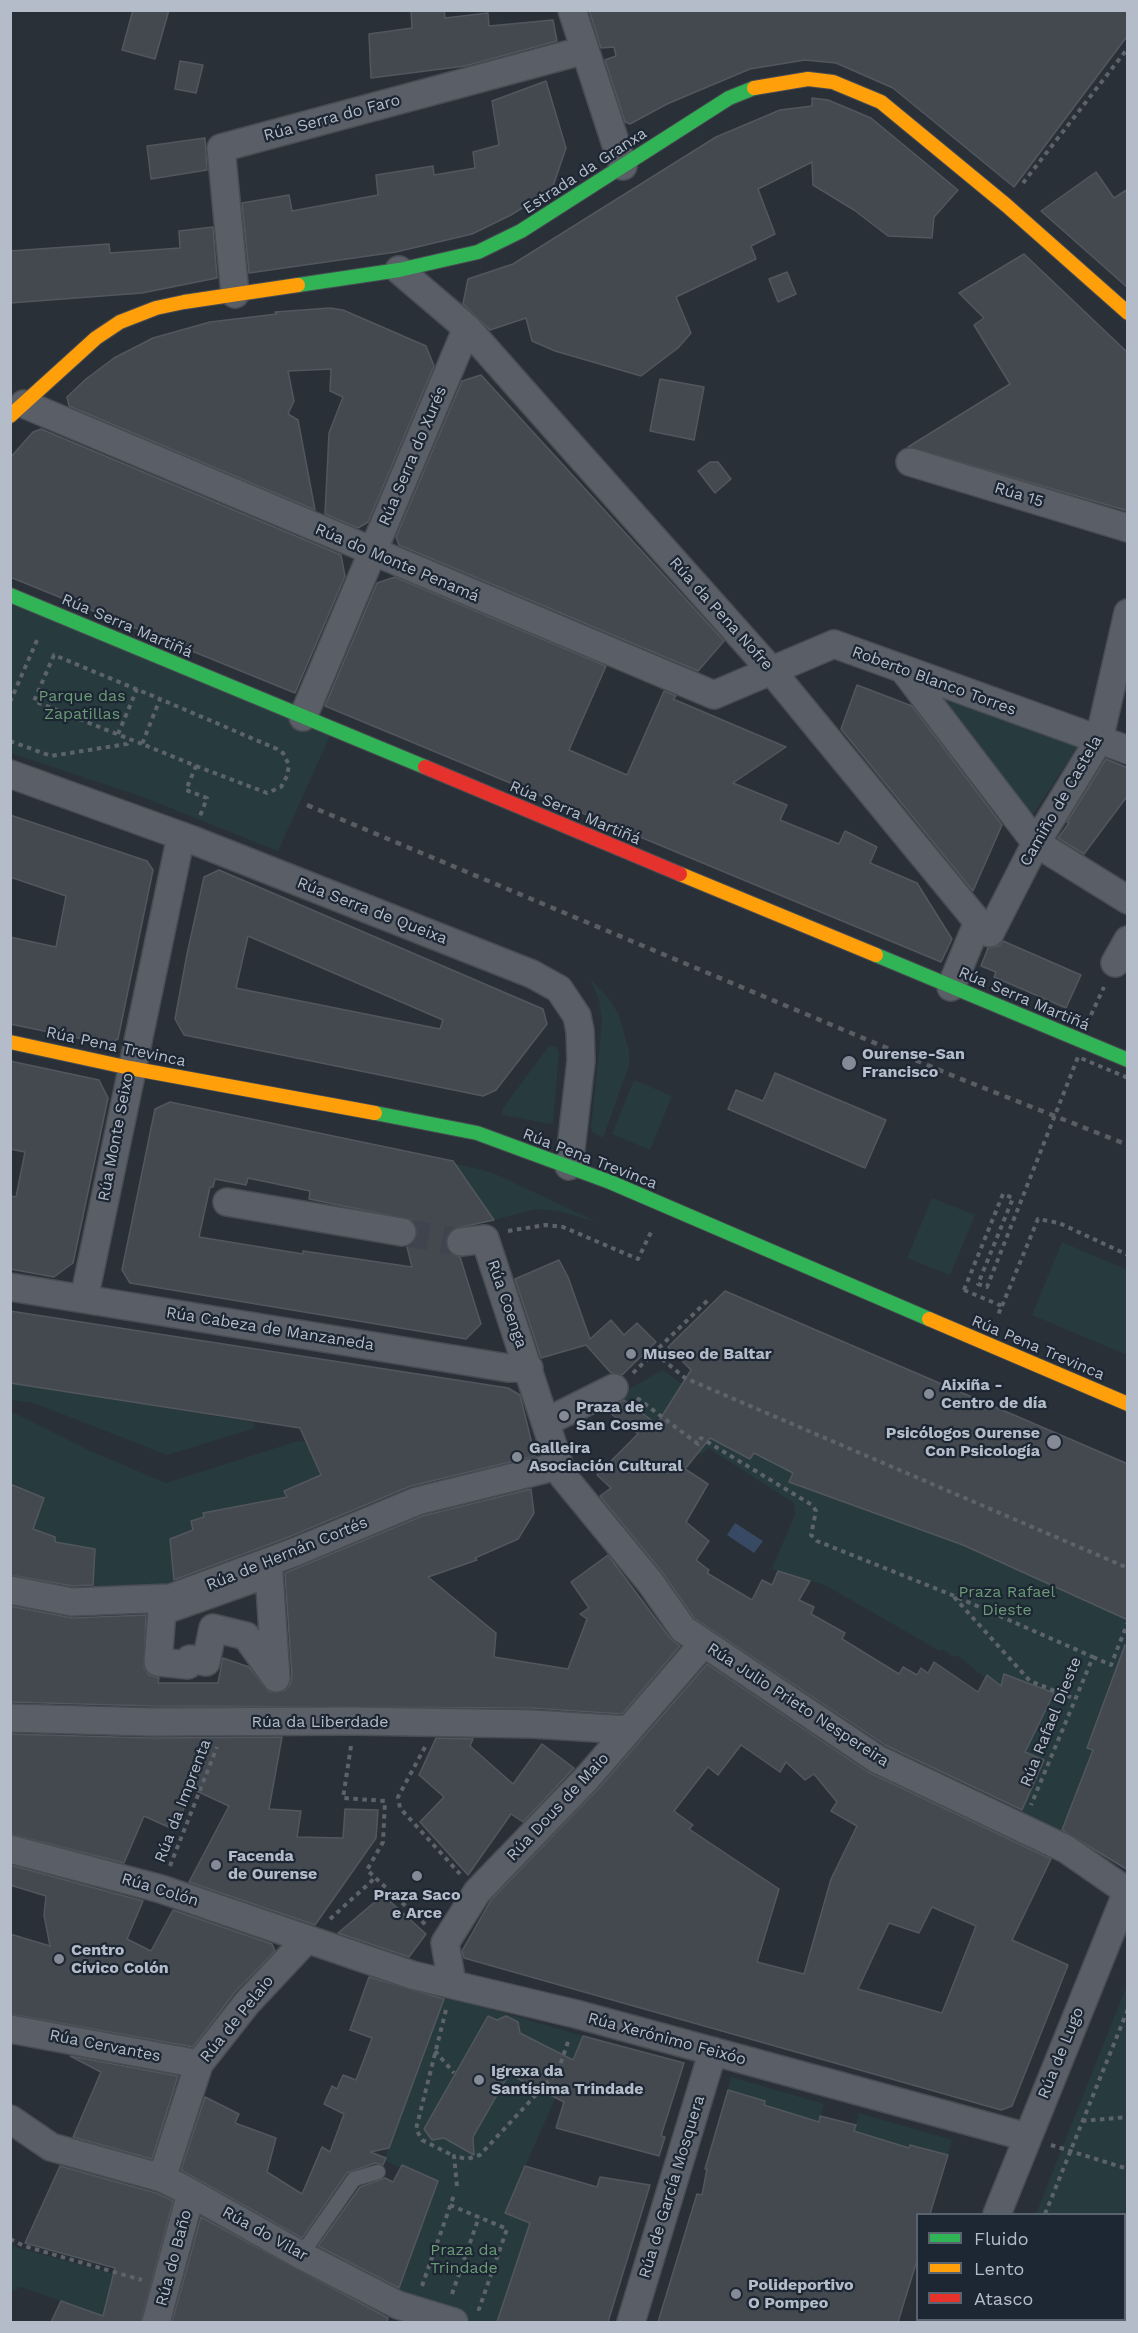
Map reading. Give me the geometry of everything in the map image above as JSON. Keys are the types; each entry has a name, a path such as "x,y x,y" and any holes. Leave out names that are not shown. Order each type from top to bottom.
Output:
{"street":[{"path":"572,10 623,166"},
{"name":"Rúa Serra do Faro","path":"235,294 221,148 585,50"},
{"name":"Estrada da Granxa","path":"17,410 96,338 120,322 156,309 235,294 458,259 498,243 729,98 757,87 808,79 833,82 881,102 1006,205 1128,313"},
{"name":"Rúa da Pena Nofre","path":"399,270 467,328 770,669 978,922"},
{"name":"Rúa Serra do Xurés","path":"303,717 467,328"},
{"name":"Rúa do Monte Penamá","path":"17,410 372,553 714,695 770,669"},
{"name":"Rúa 15","path":"910,462 1128,528"},
{"name":"Rúa Serra Martiñá","path":"10,595 1128,1060"},
{"name":"Camiño de Castela","path":"978,922 990,933 1036,843 1099,740 1128,613"},
{"name":"Roberto Blanco Torres","path":"770,669 834,644 1128,750"},
{"path":"903,669 1036,843 1128,900"},
{"name":"Rúa Serra de Queixa","path":"10,774 181,836 532,974 559,989 577,1016 580,1031 581,1062 569,1166"},
{"name":"Rúa Monte Seixo","path":"84,1299 130,1068 181,836"},
{"path":"951,987 978,922"},
{"name":"Rúa Pena Trevinca","path":"10,1042 130,1068 477,1133 569,1166 1128,1404"},
{"path":"227,1202 402,1232"},
{"name":"Rúa Coenga","path":"473,1240 529,1368"},
{"name":"Rúa Cabeza de Manzaneda","path":"10,1287 508,1368 529,1368"},
{"path":"529,1368 558,1466"},
{"path":"546,1422 617,1387"},
{"name":"Rúa de Hernán Cortés","path":"10,1590 72,1602 173,1603 417,1501 558,1466"},
{"name":"Rúa Julio Prieto Nespereira","path":"558,1466 650,1582 683,1629 703,1644 878,1759 1066,1849 1127,1892"},
{"path":"269,1573 276,1678 273,1674 246,1636 213,1628 206,1662 190,1659 188,1665 158,1662 162,1611 173,1603 269,1573"},
{"path":"173,1603 245,1630 273,1674 275,1722"},
{"name":"Rúa Dous de Maio","path":"445,1943 477,1892 561,1807 703,1644"},
{"name":"Rúa da Liberdade","path":"10,1718 151,1722 355,1721 532,1724 629,1730"},
{"name":"Rúa Colón","path":"10,1849 161,1889 307,1939"},
{"name":"Rúa de Lugo","path":"997,2213 1127,1892"},
{"name":"Rúa Xerónimo Feixóo","path":"307,1939 412,1975 576,2014 1027,2137"},
{"name":"Rúa de Pelaio","path":"162,2178 199,2064 247,2003 307,1939"},
{"path":"445,1943 452,1983"},
{"name":"Rúa Cervantes","path":"10,2029 199,2064"},
{"name":"Rúa de García Mosquera","path":"631,2322 713,2051"},
{"name":"Rúa do Vilar","path":"10,2119 51,2147 162,2178 398,2305 461,2310"},
{"name":"Rúa do Baño","path":"156,2322 191,2193"}],"lane":[{"path":"301,2254 354,2179 378,2172"}],"path":[{"path":"1006,205 1128,48"},
{"path":"10,702 39,636 36,633"},
{"path":"54,655 137,689 277,749 286,758 288,770 281,787 267,793 34,701 54,655"},
{"path":"118,734 137,689"},
{"path":"142,744 160,699"},
{"path":"10,741 51,756 127,744 129,739"},
{"path":"196,766 186,789 207,798"},
{"path":"1080,1041 1121,951"},
{"path":"964,1290 1003,1194 1013,1198 978,1284 987,1287 1078,1057 1128,1078"},
{"path":"1002,1306 1038,1219 1059,1223 1128,1255"},
{"path":"473,1240 497,1233 545,1225 563,1227 638,1259"},
{"path":"617,1387 708,1300"},
{"path":"655,1353 685,1378 1128,1568"},
{"name":"Rúa Rafael Dieste","path":"617,1387 698,1444 701,1438 812,1504 816,1511 811,1532 812,1538 952,1595 1093,1657 1021,1827"},
{"path":"952,1595 1030,1681 1075,1699"},
{"path":"1093,1657 1111,1665 1128,1622"},
{"name":"Rúa da Imprenta","path":"161,1889 227,1721"},
{"path":"355,1721 343,1798 385,1801 383,1842 367,1870 445,1943"},
{"path":"437,1724 398,1797 400,1808 477,1892"},
{"path":"307,1939 375,1878"},
{"path":"452,1983 416,2129 422,2140 454,2156 467,2159 480,2156 550,2081 564,2057 576,2014"},
{"path":"1045,2213 1128,2008"},
{"path":"435,2051 454,2073"},
{"path":"1082,2121 1128,2117"},
{"path":"1070,2150 1128,2169"},
{"path":"454,2156 457,2186"},
{"path":"418,2297 454,2195"},
{"path":"450,2205 479,2217 507,2229 479,2309 461,2310 450,2298 479,2217"},
{"path":"10,2240 96,2268 166,2286"},
{"path":"422,2287 432,2290"}],"green space":[{"name":"Parque das Zapatillas","path":"11,601 330,736 278,851 140,796 11,753"},
{"path":"938,698 1078,746 1032,816"},
{"path":"590,978 609,999 619,1015 629,1051 629,1065 603,1138 592,1132 591,1127 602,1022 599,1000"},
{"path":"549,1046 556,1047 559,1053 553,1122 549,1124 503,1115 503,1108"},
{"path":"634,1080 672,1096 650,1150 612,1134"},
{"path":"455,1164 491,1172 597,1222 558,1211 535,1209 494,1220"},
{"path":"932,1198 975,1215 950,1275 907,1258"},
{"path":"1062,1242 1127,1270 1127,1355 1032,1315"},
{"name":"Praza Rafael Dieste","path":"663,1370 682,1384 1127,1574 1127,1644 1088,1747 1092,1750 1062,1831 1020,1813 1044,1761 1025,1752 1054,1693 998,1684 987,1676 985,1678 957,1655 954,1657 942,1649 940,1651 825,1585 772,1569 795,1514 794,1503 708,1448 701,1456 618,1395"},
{"path":"10,1383 253,1422 255,1428 167,1455 34,1403 11,1400"},
{"path":"10,1411 88,1450 166,1483 298,1441 306,1442 320,1476 284,1490 287,1496 203,1514 204,1517 191,1521 193,1530 170,1539 174,1582 136,1593 92,1594 95,1549 55,1542 55,1537 33,1529 43,1499 11,1484"},
{"path":"1127,1985 1127,2322 994,2322 1126,2321 1126,2213 1036,2213"},
{"name":"Praza da Trindade","path":"445,1996 583,2036 505,2212 530,2223 497,2322 470,2322 396,2295 436,2184 432,2178 414,2171 412,2173 384,2160"},
{"path":"731,2077 824,2104 819,2122 764,2105 765,2101 728,2090"},
{"path":"859,2113 952,2140 948,2155 911,2145 909,2148 854,2131"},
{"path":"10,2243 19,2248 150,2284 103,2316 21,2287 11,2292"}],"water":[{"path":"735,1523 763,1541 754,1553 727,1535"}],"building":[{"path":"133,10 169,10 155,59 122,50"},
{"path":"411,10 444,10 445,18 488,13 489,26 553,20 557,41 465,66 371,78 369,34 412,28"},
{"path":"589,10 1128,10 1128,35 1014,187 893,88 836,63 805,60 750,69 667,104 630,124 625,122 605,60 616,56 614,47 601,48"},
{"path":"180,61 203,65 196,93 175,89"},
{"path":"546,81 566,148 552,189 511,215 472,234 396,252 249,273 242,203 289,195 292,211 378,195 376,175 433,166 434,175 475,168 473,152 499,145 492,101"},
{"path":"812,98 828,100 871,118 958,190 934,217 932,238 888,236 854,210 813,185 812,162 758,189 775,234 751,246 756,259 676,297 691,333 678,348 641,376 555,351 532,341 526,318 490,330 463,304 468,279 513,264 716,137 780,110 812,106"},
{"path":"205,138 207,170 151,179 147,146"},
{"path":"1096,172 1114,198 1128,189 1128,288 1041,211"},
{"path":"213,227 217,278 142,293 10,303 10,251 109,244 110,253 180,248 179,231"},
{"path":"1024,254 1128,353 1128,511 908,447 1010,384 974,325 984,318 959,293"},
{"path":"787,272 796,294 778,302 769,279"},
{"path":"330,308 343,310 426,346 434,366 368,522 358,528 325,514 329,433 343,397 330,391 331,369 288,371 294,401 288,414 298,420 315,510 69,406 67,397 86,379 114,358 153,338 210,322 277,314 275,312"},
{"path":"481,375 724,641 698,671 399,545 396,537 462,381"},
{"path":"660,379 704,387 694,440 650,431"},
{"path":"41,429 341,555 345,576 295,693 10,577 10,458 33,432"},
{"path":"710,462 718,462 731,479 715,493 698,471"},
{"path":"395,577 606,666 569,750 627,775 664,691 676,696 673,699 786,747 733,783 787,805 780,820 839,844 845,831 877,847 870,863 917,883 952,939 941,962 325,706 377,583"},
{"path":"857,685 912,706 1002,825 973,891 841,729"},
{"path":"1106,759 1128,768 1128,795 1084,854 1058,838"},
{"path":"10,815 147,861 153,870 118,1039 107,1044 10,1024 10,937 56,947 66,896 10,877"},
{"path":"219,870 543,1009 547,1024 496,1090 483,1096 184,1035 175,1019 204,877","holes":["248,936 443,1020 440,1029 236,988"]},
{"path":"1003,941 1081,975 1066,1008 994,977 996,972 981,966 988,948 999,946"},
{"path":"10,1061 99,1080 108,1098 73,1263 54,1277 10,1269 10,1196 16,1197 25,1152 10,1149"},
{"name":"Ourense-San Francisco","path":"775,1073 886,1120 865,1168 728,1109 736,1090 763,1101"},
{"path":"170,1102 453,1161 494,1220 452,1229 445,1243 449,1252 460,1257 481,1324 466,1339 130,1283 122,1270 155,1109","holes":["248,1178 310,1191 309,1199 412,1220 417,1226 418,1234 414,1242 407,1247 412,1267 303,1251 303,1254 199,1237 210,1187 213,1187 215,1179 246,1185"]},
{"path":"559,1260 568,1277 590,1339 611,1320 624,1335 637,1323 656,1342 622,1375 611,1373 586,1345 541,1358 515,1279"},
{"path":"725,1291 1128,1464 1128,1620 963,1545 789,1482 793,1473 754,1453 750,1459 710,1438 685,1469 708,1484 686,1522 709,1541 696,1560 709,1570 707,1573 752,1600 762,1580 772,1585 778,1571 810,1581 799,1600 814,1607 811,1614 845,1633 842,1639 899,1674 903,1667 917,1675 921,1668 928,1673 934,1662 978,1692 987,1675 1001,1686 1004,1674 1054,1693 1025,1752 1044,1760 1022,1810 885,1745 694,1618 662,1572 600,1496 611,1488 597,1475 638,1434 606,1410 624,1400 657,1424 691,1370 668,1347"},
{"path":"10,1311 508,1388 520,1395 535,1456 411,1486 289,1537 174,1580 170,1539 193,1530 191,1521 204,1517 203,1513 287,1497 284,1491 321,1475 300,1428 10,1383"},
{"path":"10,1484 44,1498 33,1529 55,1537 55,1542 95,1549 93,1585 73,1586 10,1575"},
{"path":"531,1489 534,1513 518,1539 475,1558 477,1560 428,1577 496,1633 494,1657 568,1669 587,1619 580,1614 589,1608 571,1582 608,1555 670,1638 680,1646 622,1714 532,1708 151,1706 10,1702 10,1606 72,1618 146,1615 144,1668 149,1675 159,1678 158,1683 218,1683 223,1658 249,1667 269,1692 284,1691 290,1685 292,1677 285,1573 422,1516"},
{"path":"1125,1645 1128,1645 1128,1870 1062,1830 1093,1750 1087,1748"},
{"path":"707,1664 868,1772 1051,1859 1012,1940 1068,1965 1012,2106 1001,2110 464,1958 462,1951 491,1900 600,1787","holes":["741,1745 780,1772 786,1762 805,1780 814,1774 837,1802 831,1811 857,1826 831,1879 804,1974 757,1962 779,1889 689,1829 693,1825 674,1811 708,1767 718,1775","932,1907 976,1926 942,2013 858,1989 889,1923 919,1933"]},
{"path":"10,1734 151,1738 282,1737 269,1809 301,1811 297,1837 343,1838 345,1809 378,1810 376,1838 315,1925 189,1882 229,1806 192,1789 175,1830 144,1816 124,1863 10,1834"},
{"path":"436,1738 473,1739 470,1746 513,1784 542,1744 574,1768 523,1822 511,1814 468,1875 420,1822 444,1797 419,1775"},
{"path":"10,1865 143,1901 127,1939 151,1951 173,1910 272,1944 275,1951 235,1992 193,2047 10,2014 10,1934 50,1946 44,1915 46,1896 10,1885"},
{"path":"383,1895 426,1934 409,1957 338,1933"},
{"path":"369,1977 444,1999 389,2148 370,2152 386,2158 383,2165 375,2163 347,2173 302,2238 181,2170 205,2097 239,2114 235,2123 276,2138 267,2172 302,2194 322,2147 330,2152 344,2114 324,2104 332,2086 337,2089 343,2075 356,2080 372,2038 350,2030"},
{"path":"488,2016 497,2020 506,2016 518,2022 520,2033 573,2060 583,2036 684,2063 661,2136 665,2137 659,2156 556,2128 564,2102 509,2074 473,2137 474,2155 444,2138 432,2140 424,2129"},
{"path":"70,2056 178,2076 152,2159 73,2137 101,2072"},
{"path":"728,2090 765,2101 764,2105 819,2122 820,2116 856,2125 854,2131 909,2148 910,2145 948,2155 930,2213 916,2213 916,2264 898,2322 658,2322 697,2194 702,2195 707,2169 705,2169"},
{"path":"402,2165 438,2181 399,2288 318,2246 360,2187 385,2178 393,2182"},
{"path":"60,2166 156,2193 173,2201 141,2322 51,2322 61,2301 103,2316 115,2268 25,2243"},
{"path":"525,2166 597,2187 600,2177 650,2185 608,2322 497,2322 530,2223 505,2213"},
{"path":"201,2217 388,2318 387,2322 172,2322"}],"tunnel":[{"path":"402,1232 461,1242"}],"railway":[{"path":"307,805 956,1077 1128,1145"}],"traffic: fast":[{"path":"298,285 399,270 478,252 521,231 729,98 754,88"},
{"path":"10,595 425,767"},
{"path":"876,955 1128,1060"},
{"path":"375,1113 477,1133 610,1182 929,1319"}],"traffic: slow":[{"path":"754,88 808,79 833,82 881,102 1006,205 1128,313"},
{"path":"10,416 96,338 120,322 156,308 184,302 298,285"},
{"path":"680,874 876,955"},
{"path":"10,1042 130,1068 375,1113"},
{"path":"929,1319 1128,1404"}],"traffic: jam":[{"path":"425,767 680,874"}],"place":[{"name":"Ourense-San Francisco","path":"849,1063"},
{"name":"Museo de Baltar","path":"631,1354"},
{"name":"Aixiña - Centro de día","path":"929,1394"},
{"name":"Praza de San Cosme","path":"564,1416"},
{"name":"Psicólogos Ourense Con Psicología","path":"1054,1442"},
{"name":"Galleira Asociación Cultural","path":"517,1457"},
{"name":"Facenda de Ourense","path":"216,1865"},
{"name":"Praza Saco e Arce","path":"417,1876"},
{"name":"Centro Cívico Colón","path":"59,1959"},
{"name":"Igrexa da Santísima Trindade","path":"479,2080"},
{"name":"Polideportivo O Pompeo","path":"736,2294"}]}
